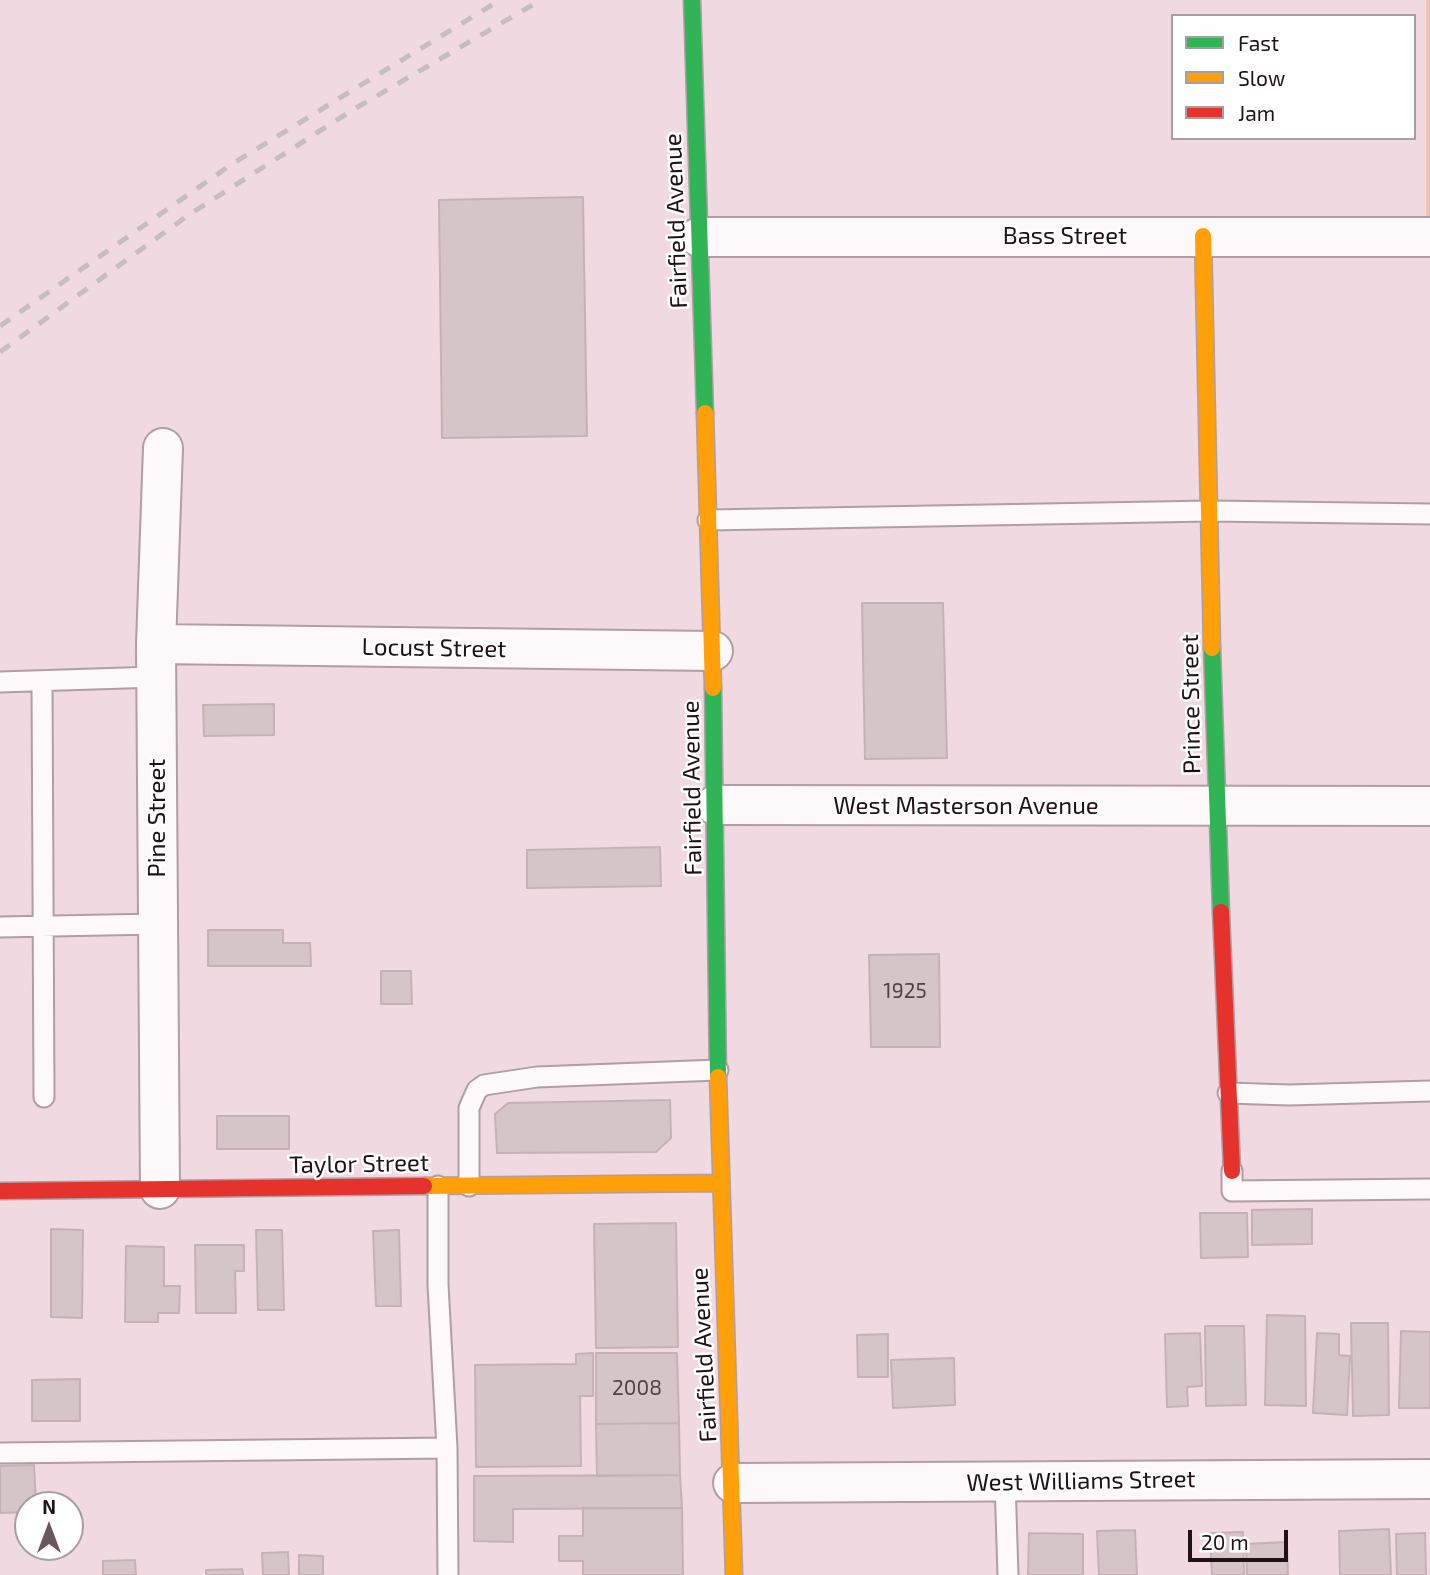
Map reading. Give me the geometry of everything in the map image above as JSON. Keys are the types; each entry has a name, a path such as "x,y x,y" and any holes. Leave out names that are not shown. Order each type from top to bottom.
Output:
{"main road":[{"name":"Fairfield Avenue","path":"692,0 713,651 719,1183 733,1483 734,1575"},
{"name":"Prince Street","path":"1203,236 1216,808 1232,1171"},
{"name":"Taylor Street","path":"0,1191 719,1183"}],"street":[{"name":"Bass Street","path":"699,237 1430,237"},
{"name":"Pine Street","path":"160,1189 156,661 163,448"},
{"name":"Locust Street","path":"156,661 713,651"},
{"name":"West Masterson Avenue","path":"715,805 1216,808 1430,806"},
{"name":"West Williams Street","path":"733,1483 1430,1479"}],"lane":[{"path":"708,520 1210,511 1430,514"},
{"path":"0,681 42,681 156,661"},
{"path":"42,681 44,1097"},
{"path":"0,927 158,924"},
{"path":"470,1186 469,1108 477,1090 484,1084 537,1077 718,1070"},
{"path":"1228,1093 1289,1095 1430,1091"},
{"path":"1232,1171 1232,1191 1430,1189"},
{"path":"438,1186 438,1285 447,1448 448,1575"},
{"path":"0,1453 447,1448"},
{"path":"1005,1481 1008,1575"}],"shaded area":[{"path":"1426,0 1430,0 1430,237 1426,237"}],"building":[{"path":"583,197 587,436 442,438 439,200"},
{"path":"862,603 943,603 947,758 865,759"},
{"path":"274,704 274,735 204,736 203,705"},
{"path":"660,847 661,886 527,888 527,850"},
{"path":"208,930 283,930 283,943 310,943 311,966 208,966"},
{"path":"939,954 940,1047 871,1047 869,955"},
{"path":"381,971 411,971 412,1004 381,1004"},
{"path":"670,1100 671,1138 656,1152 497,1153 495,1114 508,1103"},
{"path":"217,1116 289,1116 289,1149 217,1149"},
{"path":"1312,1209 1312,1244 1252,1245 1252,1210"},
{"path":"1200,1213 1247,1213 1248,1257 1201,1258"},
{"path":"676,1223 678,1347 596,1348 594,1224"},
{"path":"51,1229 83,1230 82,1318 51,1317"},
{"path":"256,1230 282,1230 284,1310 258,1310"},
{"path":"399,1230 401,1306 376,1306 373,1231"},
{"path":"195,1245 244,1245 244,1271 235,1271 236,1313 196,1313"},
{"path":"126,1246 164,1247 164,1286 180,1286 179,1313 158,1313 158,1322 125,1322"},
{"path":"1267,1315 1305,1316 1306,1406 1265,1405"},
{"path":"1351,1323 1388,1323 1389,1415 1353,1416"},
{"path":"1205,1326 1244,1326 1246,1405 1206,1406"},
{"path":"1401,1331 1430,1332 1430,1408 1399,1408"},
{"path":"1200,1333 1202,1386 1187,1387 1188,1406 1167,1407 1165,1334"},
{"path":"1317,1333 1339,1334 1339,1355 1350,1356 1347,1415 1313,1413"},
{"path":"888,1334 888,1377 858,1377 857,1335"},
{"path":"593,1353 593,1396 580,1396 581,1466 476,1467 475,1365 576,1364 576,1354"},
{"path":"596,1353 677,1353 679,1423 596,1424"},
{"path":"954,1358 955,1405 893,1408 891,1360"},
{"path":"80,1379 80,1421 32,1421 32,1380"},
{"path":"679,1423 680,1475 597,1476 596,1424"},
{"path":"34,1465 35,1491 14,1491 14,1512 0,1513 0,1466"},
{"path":"680,1475 682,1508 513,1509 513,1542 474,1541 474,1476"},
{"path":"583,1508 682,1508 683,1575 583,1575 583,1561 559,1561 559,1536 583,1536"},
{"path":"1389,1529 1391,1575 1340,1575 1339,1531"},
{"path":"1135,1530 1137,1575 1099,1575 1097,1531"},
{"path":"1243,1532 1244,1575 1212,1575 1210,1533"},
{"path":"1029,1533 1083,1534 1083,1575 1028,1575"},
{"path":"1425,1533 1426,1575 1397,1575 1396,1534"},
{"path":"1287,1542 1288,1575 1247,1575 1246,1544"},
{"path":"288,1552 289,1575 263,1575 262,1553"},
{"path":"299,1555 323,1556 323,1575 299,1575"},
{"path":"135,1560 136,1575 103,1575 103,1561"},
{"path":"242,1569 243,1575 206,1575 206,1570"}],"railway":[{"path":"0,326 232,164 500,0"},
{"path":"0,352 187,216 351,111 541,0"}],"traffic: fast":[{"path":"692,0 705,413"},
{"path":"1212,648 1221,912"},
{"path":"713,688 718,1077"}],"traffic: slow":[{"path":"1203,236 1212,648"},
{"path":"705,413 713,688"},
{"path":"718,1077 734,1575"},
{"path":"424,1186 719,1183"}],"traffic: jam":[{"path":"1221,912 1232,1171"},
{"path":"0,1191 424,1186"}]}
